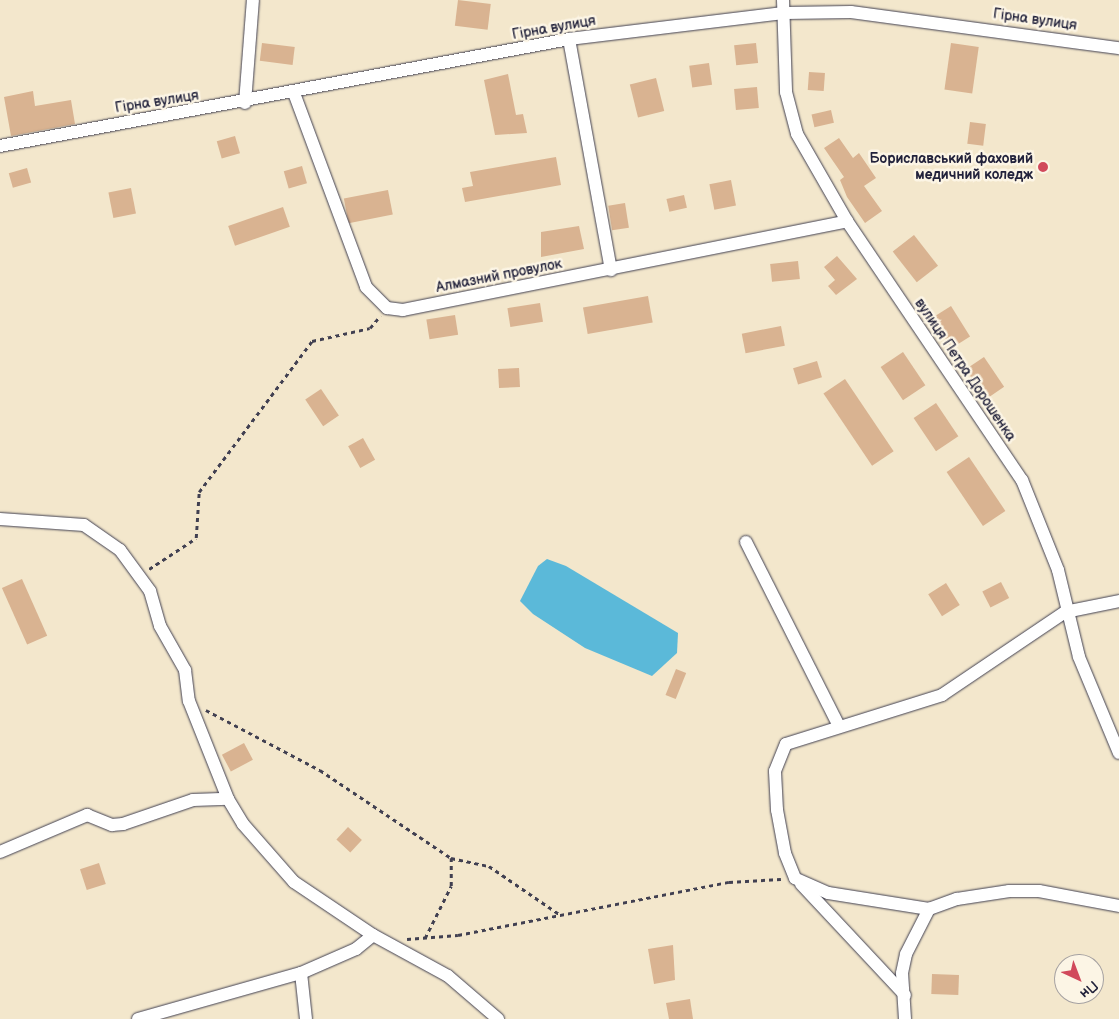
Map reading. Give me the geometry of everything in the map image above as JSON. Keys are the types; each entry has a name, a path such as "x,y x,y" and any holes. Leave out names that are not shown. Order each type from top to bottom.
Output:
{"street":[{"path":"245,103 253,0"},
{"name":"Гірна вулиця","path":"0,146 245,103 569,39 784,6 852,6 1119,48"},
{"name":"вулиця Петра Дорошенка","path":"784,6 788,113 809,162 1022,480 1043,525 1065,612 1119,753"},
{"path":"569,39 611,270"},
{"path":"294,93 366,287 387,308"},
{"name":"Алмазний провулок","path":"387,308 403,310 611,270 847,221"},
{"path":"0,519 84,524 120,550 141,574 160,626 185,670 189,701 228,799 243,824 294,882 373,935 448,976 498,1019"},
{"path":"746,542 839,726"},
{"path":"905,995 795,878 778,818 775,771 786,744 839,726 942,696 1065,612 1119,601"},
{"path":"0,852 87,815 117,824 193,800 228,799"},
{"path":"795,878 828,893 929,909 957,899 1009,891 1039,891 1119,906"},
{"path":"906,1019 906,954 929,909"},
{"path":"138,1019 301,973 356,948 373,935"},
{"path":"301,973 306,1019"}],"path":[{"path":"141,574 196,538 199,492 312,340 370,328 387,308"},
{"path":"189,701 320,770 451,858 489,866 559,914"},
{"path":"425,938 450,886 451,858"},
{"path":"386,942 425,938 729,882 795,878"}],"water":[{"path":"547,559 566,566 678,633 677,653 652,676 585,648 533,614 520,601 538,566"}],"building":[{"path":"458,0 491,4 488,30 455,26"},
{"path":"262,43 295,47 293,65 260,61"},
{"path":"756,43 758,63 736,65 734,45"},
{"path":"951,43 979,47 972,93 944,90"},
{"path":"709,63 712,85 692,88 689,66"},
{"path":"809,72 825,73 824,91 808,90"},
{"path":"508,74 516,115 523,114 527,133 495,135 484,80"},
{"path":"656,78 664,111 638,118 630,85"},
{"path":"757,87 759,108 736,110 734,89"},
{"path":"33,91 35,106 71,100 75,124 11,136 4,97"},
{"path":"831,110 834,123 814,127 812,114"},
{"path":"970,122 986,124 983,146 967,144"},
{"path":"235,136 240,153 222,159 217,141"},
{"path":"839,138 853,158 859,153 876,178 864,186 882,211 865,223 847,197 840,180 844,177 824,148"},
{"path":"556,157 561,185 465,202 462,188 473,186 470,172"},
{"path":"302,166 307,183 289,189 284,171"},
{"path":"27,168 31,182 13,188 9,173"},
{"path":"731,180 736,206 714,210 709,184"},
{"path":"131,188 136,214 113,218 108,192"},
{"path":"388,190 393,215 349,223 344,199"},
{"path":"684,195 687,208 669,212 666,199"},
{"path":"625,203 629,228 612,230 608,206"},
{"path":"283,207 290,227 235,246 228,226"},
{"path":"579,226 584,249 541,257 541,232"},
{"path":"914,235 938,266 917,282 893,252"},
{"path":"837,256 857,279 836,295 828,286 835,280 824,267"},
{"path":"798,261 800,279 772,282 770,264"},
{"path":"648,296 653,323 588,334 583,307"},
{"path":"540,303 543,322 510,327 507,308"},
{"path":"951,306 970,337 951,348 932,318"},
{"path":"455,315 458,335 429,339 426,320"},
{"path":"781,326 785,346 746,353 742,334"},
{"path":"903,352 925,385 903,400 881,367"},
{"path":"984,357 1004,387 986,399 966,369"},
{"path":"817,361 822,377 798,385 793,368"},
{"path":"519,368 520,387 499,388 498,369"},
{"path":"845,379 894,451 872,466 823,394"},
{"path":"321,389 339,416 323,426 305,400"},
{"path":"936,403 958,436 936,451 914,418"},
{"path":"363,438 375,460 360,468 348,446"},
{"path":"969,457 1005,511 983,526 947,472"},
{"path":"22,579 47,636 27,645 2,588"},
{"path":"1001,582 1009,598 990,608 982,592"},
{"path":"946,583 960,605 942,616 928,594"},
{"path":"676,669 686,673 676,699 666,695"},
{"path":"244,743 253,760 231,772 222,755"},
{"path":"348,827 362,840 350,852 336,839"},
{"path":"99,863 106,884 87,890 80,869"},
{"path":"673,945 675,980 654,984 648,949"},
{"path":"932,974 959,975 958,995 931,994"},
{"path":"690,999 693,1019 669,1019 666,1003"}],"place":[{"name":"Бориславський фаховий медичний коледж","path":"1043,167"}]}
